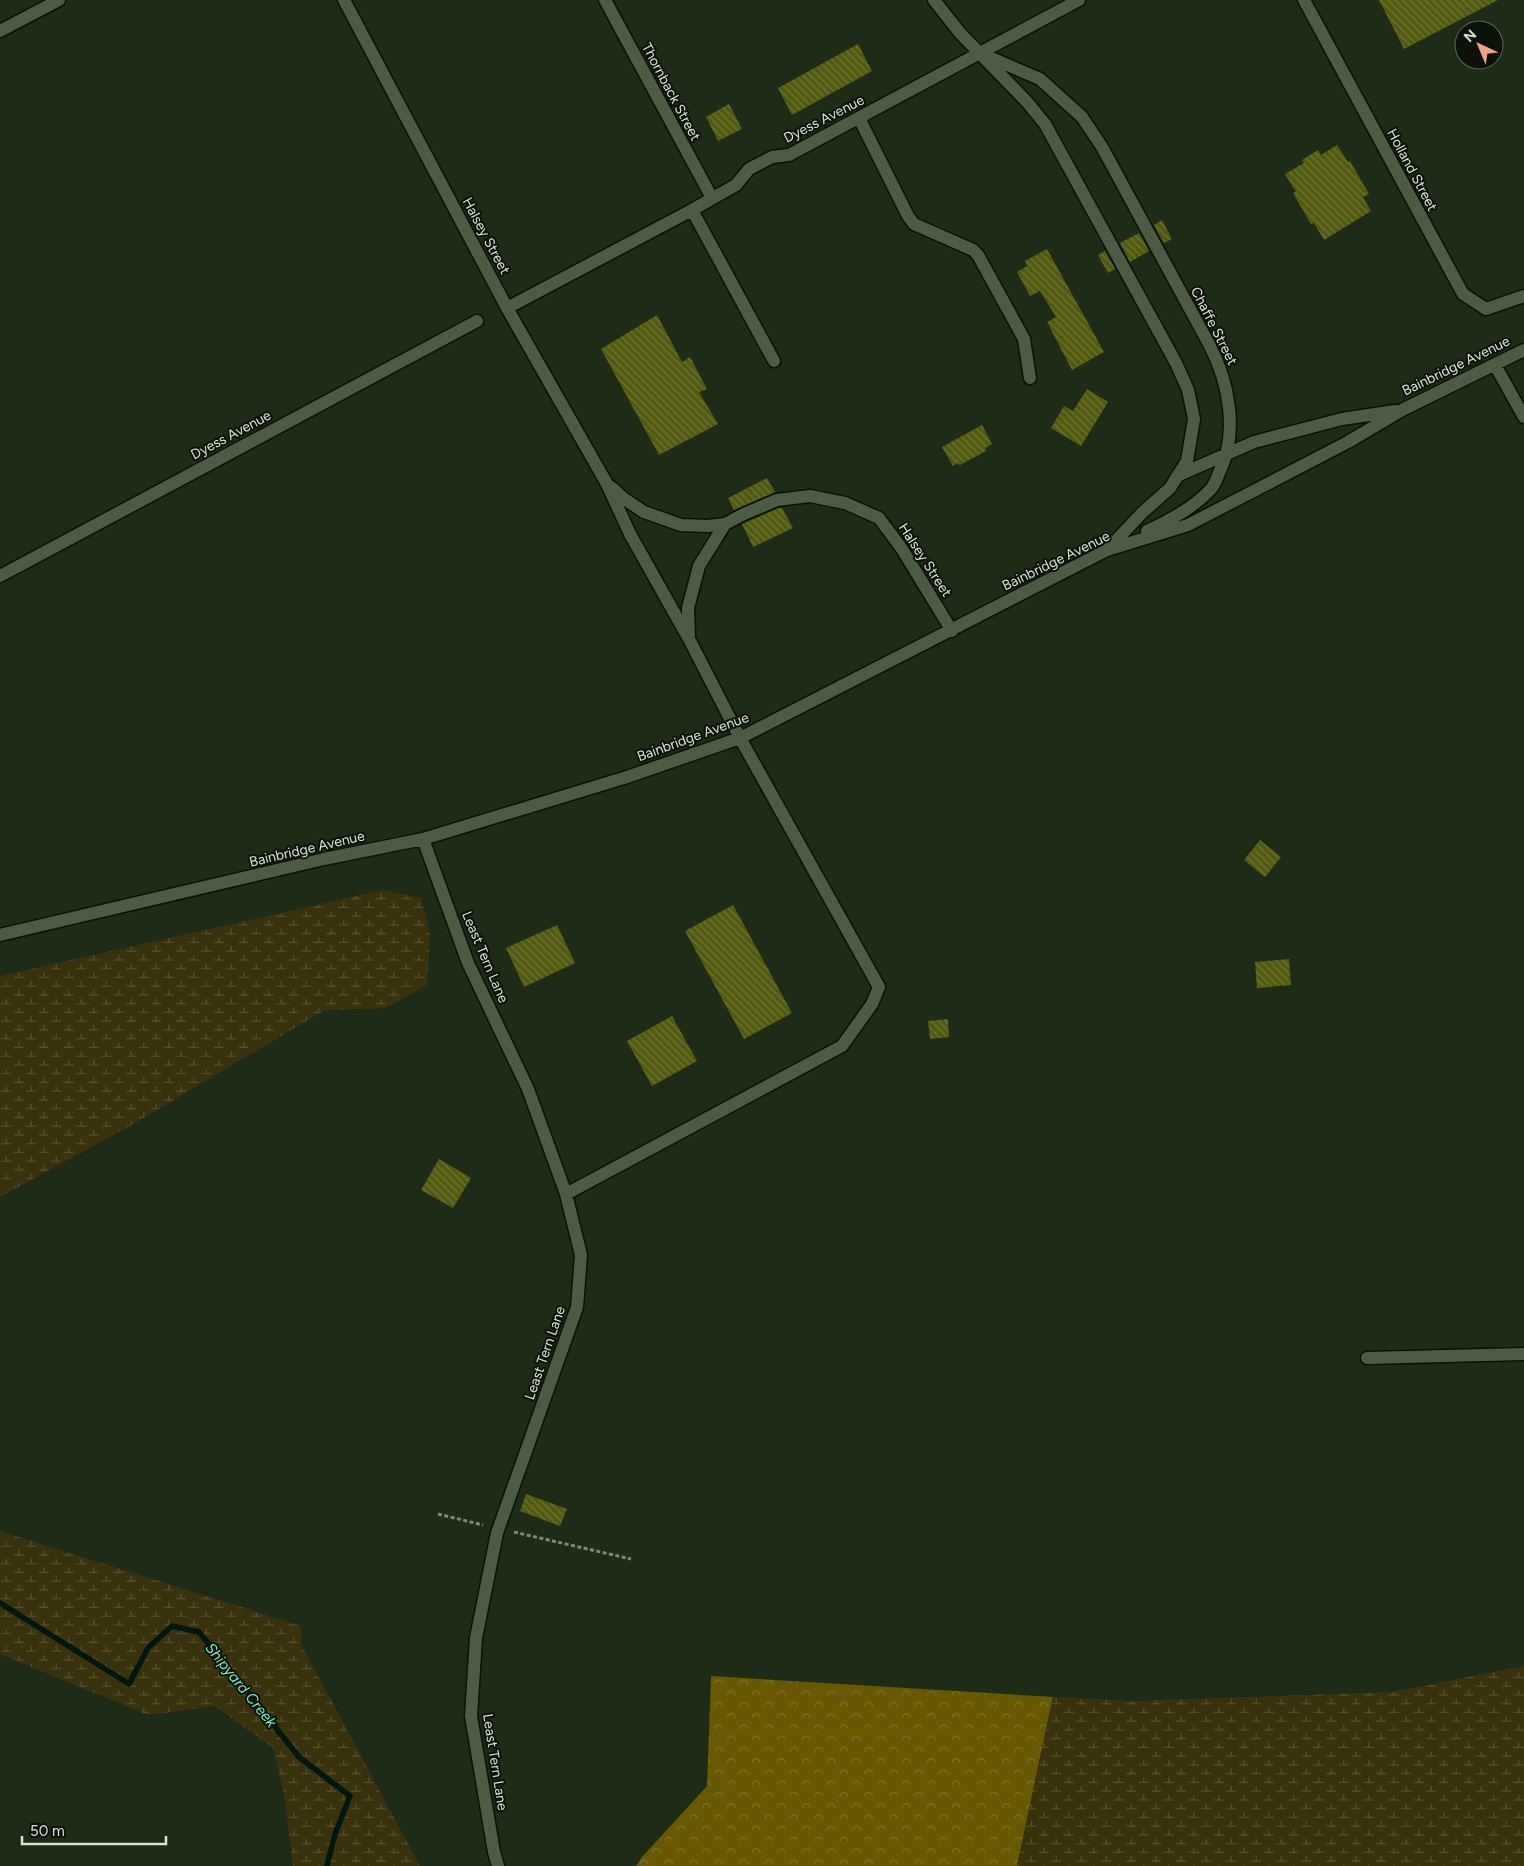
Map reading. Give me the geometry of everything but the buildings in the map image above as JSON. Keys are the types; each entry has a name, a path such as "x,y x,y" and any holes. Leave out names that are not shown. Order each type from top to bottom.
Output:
{"street":[{"path":"0,31 60,0"},
{"name":"Halsey Street","path":"344,0 507,308 607,484 630,534 689,639 740,738 879,987 872,1004 842,1046 566,1194"},
{"name":"Thornback Street","path":"605,0 712,198"},
{"name":"Chaffe Street","path":"934,0 960,33 1027,102 1045,124 1176,363 1188,390 1194,419 1187,460 1170,488 1143,512 1107,550"},
{"name":"Dyess Avenue","path":"507,308 736,185 749,169 772,157 789,155 1079,0"},
{"name":"Holland Street","path":"1304,0 1463,294 1486,310 1524,296"},
{"name":"Chaffe Street","path":"979,52 1040,80 1082,116 1102,147 1216,359 1224,382 1229,407 1228,440 1224,464 1212,488 1187,509 1161,525 1107,550"},
{"path":"859,118 908,216 914,224 973,250 978,255 1024,339 1030,378"},
{"path":"692,210 774,361"},
{"name":"Dyess Avenue","path":"0,576 477,321"},
{"name":"Bainbridge Avenue","path":"0,936 324,859 423,839 627,777 740,738 1107,550 1188,525 1348,442 1402,410 1524,350"},
{"path":"1495,365 1524,417"},
{"name":"Bainbridge Avenue","path":"1177,476 1254,442 1342,419 1402,410"},
{"name":"Halsey Street","path":"607,484 623,498 644,512 681,525 708,526 725,524 777,500 810,496 845,503 879,518 902,549 952,631"},
{"name":"Halsey Street","path":"689,639 688,608 699,566 725,524"},
{"name":"Least Tern Lane","path":"423,839 468,963 528,1089 566,1194 582,1255 577,1307 498,1528 476,1638 471,1716 498,1866"},
{"path":"1367,1358 1524,1354"}],"path":[{"path":"438,1514 631,1560"}],"green space":[{"path":"383,890 421,898 430,933 427,985 386,1008 325,1010 130,1126 0,1197 0,976"},
{"path":"0,1531 301,1626 302,1646 420,1866 293,1866 284,1794 273,1748 215,1706 148,1715 0,1654"},
{"path":"1524,1666 1524,1866 1017,1866 1053,1697 1132,1701 1392,1692"},
{"path":"711,1676 1053,1697 1017,1866 636,1866 707,1786"}],"waterway":[{"name":"Shipyard Creek","path":"0,1603 129,1684 148,1648 172,1626 199,1632 299,1757 350,1796 335,1834 327,1866"}]}
